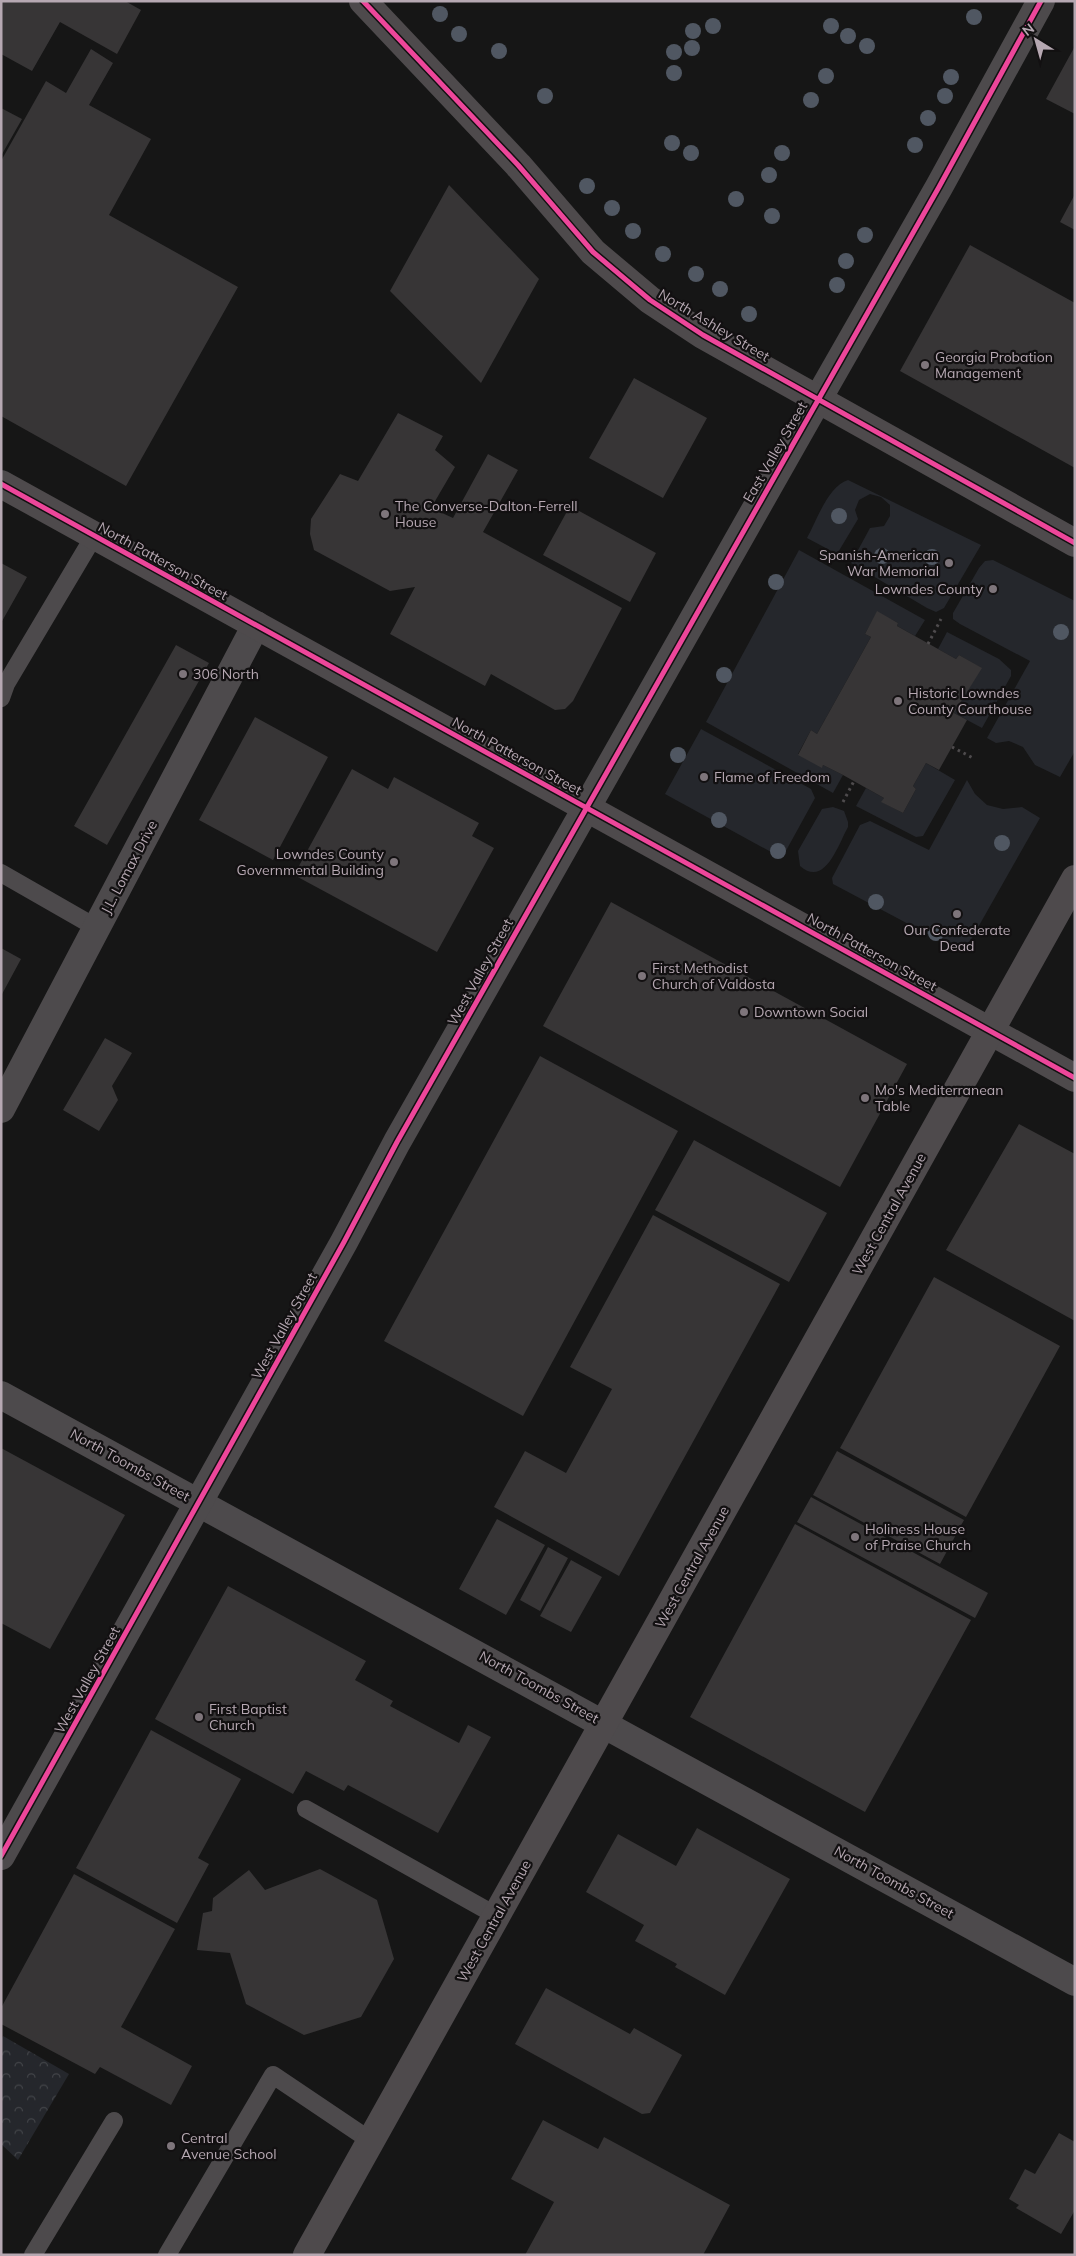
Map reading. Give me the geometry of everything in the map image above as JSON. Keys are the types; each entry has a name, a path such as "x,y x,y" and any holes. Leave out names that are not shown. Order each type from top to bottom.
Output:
{"main road":[{"name":"North Ashley Street","path":"363,1 518,165 593,252 650,300 704,335 1075,543"},
{"name":"North Patterson Street","path":"1,484 1075,1078"},
{"name":"West Central Avenue","path":"308,2255 1075,879"}],"street":[{"name":"East Valley Street","path":"586,807 940,187 1040,1"},
{"name":"J.L. Lomax Drive","path":"1,1110 256,625"},
{"name":"West Valley Street","path":"1,1856 340,1250 396,1142 586,807"},
{"name":"North Toombs Street","path":"1,1395 1075,1982"}],"lane":[{"path":"1,698 6,684 94,536"},
{"path":"1,873 97,928"},
{"path":"306,1808 497,1916"},
{"path":"167,2255 273,2075 371,2141"},
{"path":"33,2255 114,2121"}],"path":[{"path":"928,644 941,619"},
{"path":"952,746 972,758"},
{"path":"843,802 854,781"}],"green space":[{"path":"848,480 981,545 944,608 936,612 927,608 851,563 870,528 884,526 890,516 890,505 881,497 870,494 859,500 855,510 858,519 837,554 807,538 829,496 841,483"},
{"path":"799,550 925,620 915,636 897,626 898,623 877,612 865,634 871,637 817,734 811,730 798,754 822,767 823,765 843,775 833,793 706,722"},
{"path":"993,560 1075,601 1075,751 1060,777 1035,765 1023,747 1009,741 996,743 987,738 1030,661 953,619 953,613 979,568 985,561"},
{"path":"947,632 999,659 1011,670 1011,676 982,728 954,713 981,668 959,655 956,659 938,649"},
{"path":"701,729 811,789 815,798 782,858 665,794"},
{"path":"926,763 955,780 923,836 916,837 856,806 866,788 884,798 882,802 903,813 916,789 913,786"},
{"path":"967,780 975,794 987,805 1003,809 1022,807 1040,818 968,943 948,945 833,884 832,878 860,825 870,821 929,850"},
{"path":"833,807 844,811 848,827 835,853 824,868 817,872 809,871 800,866 798,851 822,809"},
{"path":"3,2036 69,2074 18,2160 1,2144 1,2040"}],"building":[{"path":"1,1 125,1 141,10 117,54 60,22 32,71 1,54"},
{"path":"1075,46 1075,114 1046,99"},
{"path":"91,49 113,63 89,105 151,139 109,215 238,287 126,486 1,416 1,161 46,81 66,93"},
{"path":"1,108 22,119 1,156"},
{"path":"449,185 539,279 481,383 390,291"},
{"path":"1075,194 1075,230 1060,222"},
{"path":"970,245 1075,303 1075,468 900,371"},
{"path":"634,378 707,418 663,498 589,458"},
{"path":"398,413 443,436 435,450 455,467 431,508 453,518 488,454 518,470 483,532 622,608 573,701 565,709 555,710 491,674 485,686 390,634 415,587 390,591 314,550 310,534 311,519 340,474 358,481"},
{"path":"570,506 656,553 630,602 543,555"},
{"path":"1,563 27,577 1,623"},
{"name":"Historic Lowndes County Courthouse","path":"877,611 898,623 897,626 956,659 959,655 982,668 954,713 967,720 939,770 926,763 913,786 916,789 903,813 881,802 884,798 843,775 823,765 822,768 798,755 811,730 817,734 871,637 865,634"},
{"path":"176,645 209,663 107,845 74,826"},
{"path":"255,717 328,757 273,860 199,820"},
{"name":"Lowndes County Governmental Building","path":"352,769 388,789 394,777 479,823 472,836 494,848 437,952 294,875"},
{"path":"611,902 907,1064 840,1187 543,1026"},
{"path":"1,948 21,959 1,996"},
{"path":"105,1038 132,1053 112,1086 118,1100 99,1131 63,1110"},
{"path":"540,1056 678,1131 523,1416 384,1341"},
{"path":"1019,1124 1075,1154 1075,1321 946,1250"},
{"path":"694,1140 827,1213 789,1282 655,1210"},
{"path":"653,1215 780,1284 619,1576 494,1507 525,1451 566,1473 612,1389 570,1367"},
{"path":"934,1277 1060,1346 966,1517 840,1448"},
{"path":"1,1448 125,1515 50,1649 1,1623"},
{"path":"837,1451 964,1520 940,1564 813,1495"},
{"path":"811,1497 988,1593 975,1618 797,1522"},
{"path":"497,1519 545,1545 506,1615 459,1589"},
{"path":"795,1524 971,1620 865,1812 690,1717"},
{"path":"548,1547 568,1558 540,1611 520,1600"},
{"path":"571,1560 602,1577 571,1632 540,1616"},
{"path":"228,1586 366,1661 355,1680 393,1701 390,1706 459,1743 468,1725 491,1737 438,1833 348,1785 344,1791 306,1771 293,1794 155,1719"},
{"path":"151,1730 241,1779 198,1858 209,1864 177,1923 76,1868"},
{"path":"697,1828 790,1879 725,1995 675,1967 677,1964 635,1941 644,1925 586,1892 618,1834 676,1866"},
{"path":"320,1869 377,1900 394,1959 361,2017 304,2035 246,2004 230,1953 197,1950 203,1913 212,1911 213,1898 249,1870 265,1890"},
{"path":"74,1874 175,1929 121,2027 192,2066 171,2105 100,2067 95,2074 1,2024 1,2008"},
{"path":"546,1988 630,2034 634,2028 682,2055 650,2113 642,2114 515,2044"},
{"path":"543,2120 598,2149 604,2137 730,2205 703,2255 525,2255 554,2202 511,2179"},
{"path":"1059,2133 1075,2142 1075,2210 1061,2234 1016,2208 1019,2205 1009,2199 1025,2169 1035,2174"}],"cycle path":[{"path":"363,1 518,165 593,252 650,300 703,335 1075,543"},
{"path":"1,1856 344,1242 397,1142 939,187 1041,1"},
{"path":"1,484 1075,1078"}],"place":[{"name":"Georgia Probation Management","path":"925,365"},
{"name":"The Converse-Dalton-Ferrell House","path":"385,514"},
{"name":"Spanish-American War Memorial","path":"949,563"},
{"name":"Lowndes County","path":"993,589"},
{"name":"306 North","path":"183,674"},
{"name":"Historic Lowndes County Courthouse","path":"898,701"},
{"name":"Flame of Freedom","path":"704,777"},
{"name":"Lowndes County Governmental Building","path":"394,862"},
{"name":"Our Confederate Dead","path":"957,914"},
{"name":"First Methodist Church of Valdosta","path":"642,976"},
{"name":"Downtown Social","path":"744,1012"},
{"name":"Mo's Mediterranean Table","path":"865,1098"},
{"name":"Holiness House of Praise Church","path":"855,1537"},
{"name":"First Baptist Church","path":"199,1717"},
{"name":"Central Avenue School","path":"171,2146"}]}
